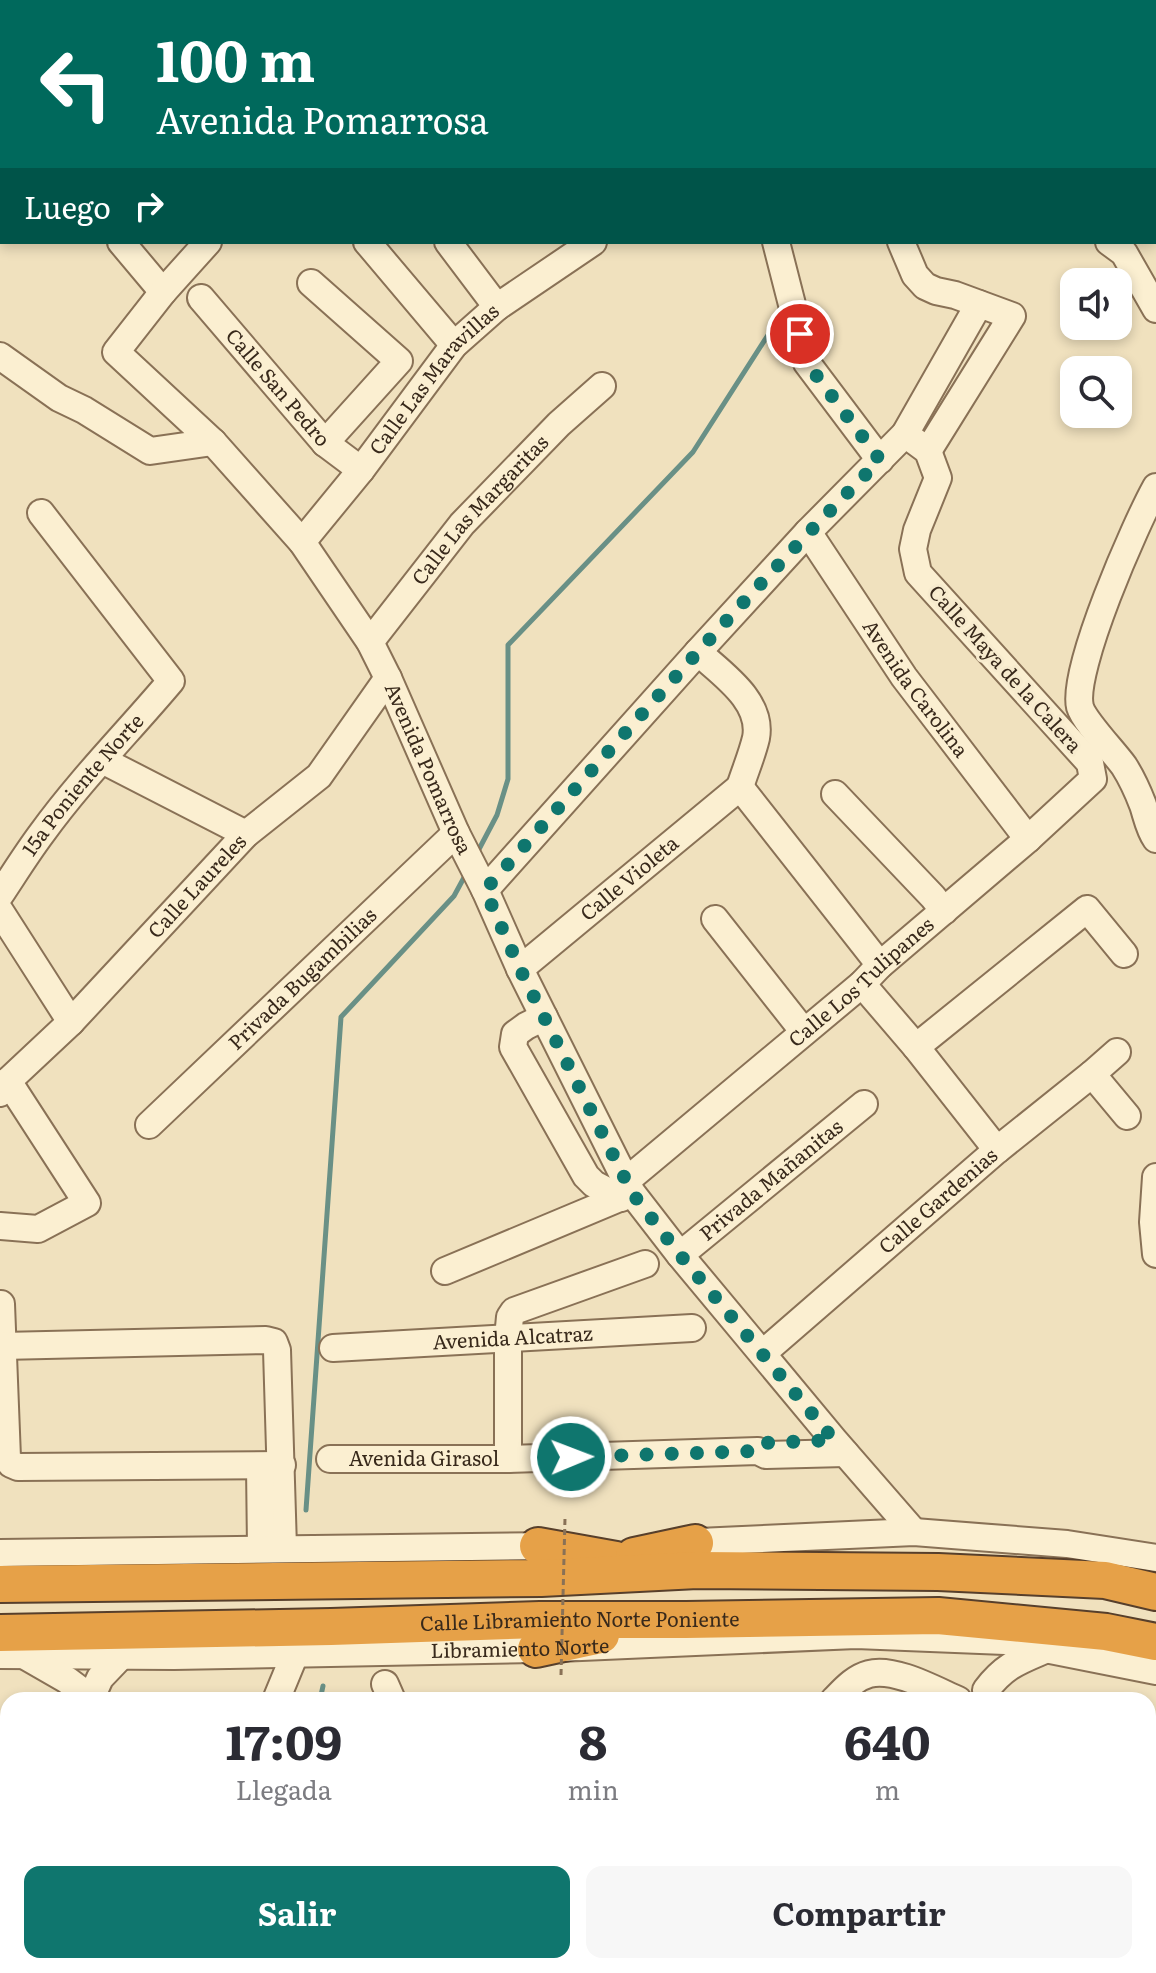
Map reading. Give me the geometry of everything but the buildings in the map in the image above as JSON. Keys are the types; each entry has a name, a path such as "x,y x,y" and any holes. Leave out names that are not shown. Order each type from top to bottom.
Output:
{"highway":[{"path":"540,1562 696,1557"},
{"path":"0,1584 696,1557 1105,1580 1156,1592"},
{"name":"Calle Libramiento Norte Poniente","path":"8,1648 331,1627 550,1647 692,1632 938,1616 1106,1632 1156,1642"},
{"path":"122,1655 275,1640 331,1627"},
{"path":"550,1647 614,1633 692,1632"}],"street":[{"path":"123,244 163,292 206,244"},
{"path":"369,244 454,345"},
{"path":"450,244 497,307"},
{"name":"Calle Las Maravillas","path":"302,542 361,470 454,345 497,307 590,244"},
{"path":"777,244 807,363 880,460"},
{"path":"902,244 915,275 925,286 1012,316 928,451 905,434"},
{"path":"1116,247 1156,267"},
{"path":"1116,247 1156,309"},
{"path":"311,283 399,361 325,443"},
{"name":"Avenida Pomarrosa","path":"163,292 116,352 213,442 302,542 370,642 458,837 626,1190 914,1532"},
{"name":"Calle San Pedro","path":"201,298 325,443 361,470"},
{"path":"478,879 905,434 979,304"},
{"path":"0,339 71,388 84,410"},
{"path":"0,356 59,398 150,451 213,442"},
{"name":"Calle Las Margaritas","path":"370,642 462,524 559,424 602,386"},
{"name":"Calle Maya de la Calera","path":"928,451 938,478 917,530 913,549 918,573 1090,763 1093,779"},
{"name":"Calle Maya de la Calera","path":"1156,487 1136,526 1093,637 1080,680 1079,695 1080,710 1125,768 1156,839"},
{"name":"15a Poniente Norte","path":"0,895 43,831 171,681 41,513"},
{"name":"Avenida Carolina","path":"808,532 904,677 1028,839"},
{"path":"698,652 741,693 751,706 757,722 756,739 740,787 880,965"},
{"name":"Calle Laureles","path":"4,1087 71,1022 246,834 319,776 388,678"},
{"path":"102,760 246,834"},
{"name":"Calle Los Tulipanes","path":"445,1271 626,1190 1093,779"},
{"name":"Calle Violeta","path":"520,969 740,787"},
{"path":"835,794 944,911"},
{"name":"Privada Bugambilias","path":"149,1125 458,837"},
{"path":"916,1047 1087,909 1124,954"},
{"path":"0,911 71,1022"},
{"path":"715,919 804,1032"},
{"path":"862,984 997,1150"},
{"path":"544,1017 515,1034 513,1047 586,1176 594,1184 626,1190"},
{"name":"Calle Gardenias","path":"763,1353 997,1150 1117,1052"},
{"path":"1092,1074 1127,1116"},
{"path":"0,1226 38,1229 87,1203 4,1087"},
{"name":"Privada Mañanitas","path":"680,1255 864,1104"},
{"path":"1156,1178 1153,1222 1156,1254"},
{"path":"508,1459 508,1338 510,1317 514,1311 645,1264"},
{"path":"1,1304 7,1458 11,1464 18,1467 271,1465"},
{"name":"Avenida Alcatraz","path":"333,1348 692,1328"},
{"path":"2,1346 274,1342 277,1350 271,1465 272,1548"},
{"name":"Avenida Girasol","path":"330,1459 508,1459 758,1451 766,1455 840,1447"},
{"path":"696,1557 914,1532 1067,1544 1156,1558"},
{"path":"0,1553 272,1548 540,1562"},
{"path":"692,1632 1005,1641 1156,1671"},
{"path":"965,1640 979,1661 985,1692"},
{"name":"Libramiento Norte","path":"8,1648 122,1655 550,1647"},
{"path":"8,1648 67,1680 82,1692"},
{"path":"987,1692 998,1675 1013,1663 1047,1649"},
{"path":"279,1692 295,1654"},
{"path":"94,1692 100,1678 122,1655"},
{"path":"841,1692 869,1674 890,1674 939,1692"}],"path":[{"path":"550,1647 565,1518"}],"waterway":[{"path":"477,853 497,815 508,779 508,645 693,452 784,310"},
{"path":"306,1510 341,1017 454,896 467,872"},
{"path":"322,1692 323,1686"}],"route":[{"path":"571,1457 758,1451 763,1443 834,1440 632,1193 520,969 485,890 808,532 880,460 807,363 800,334"}]}
